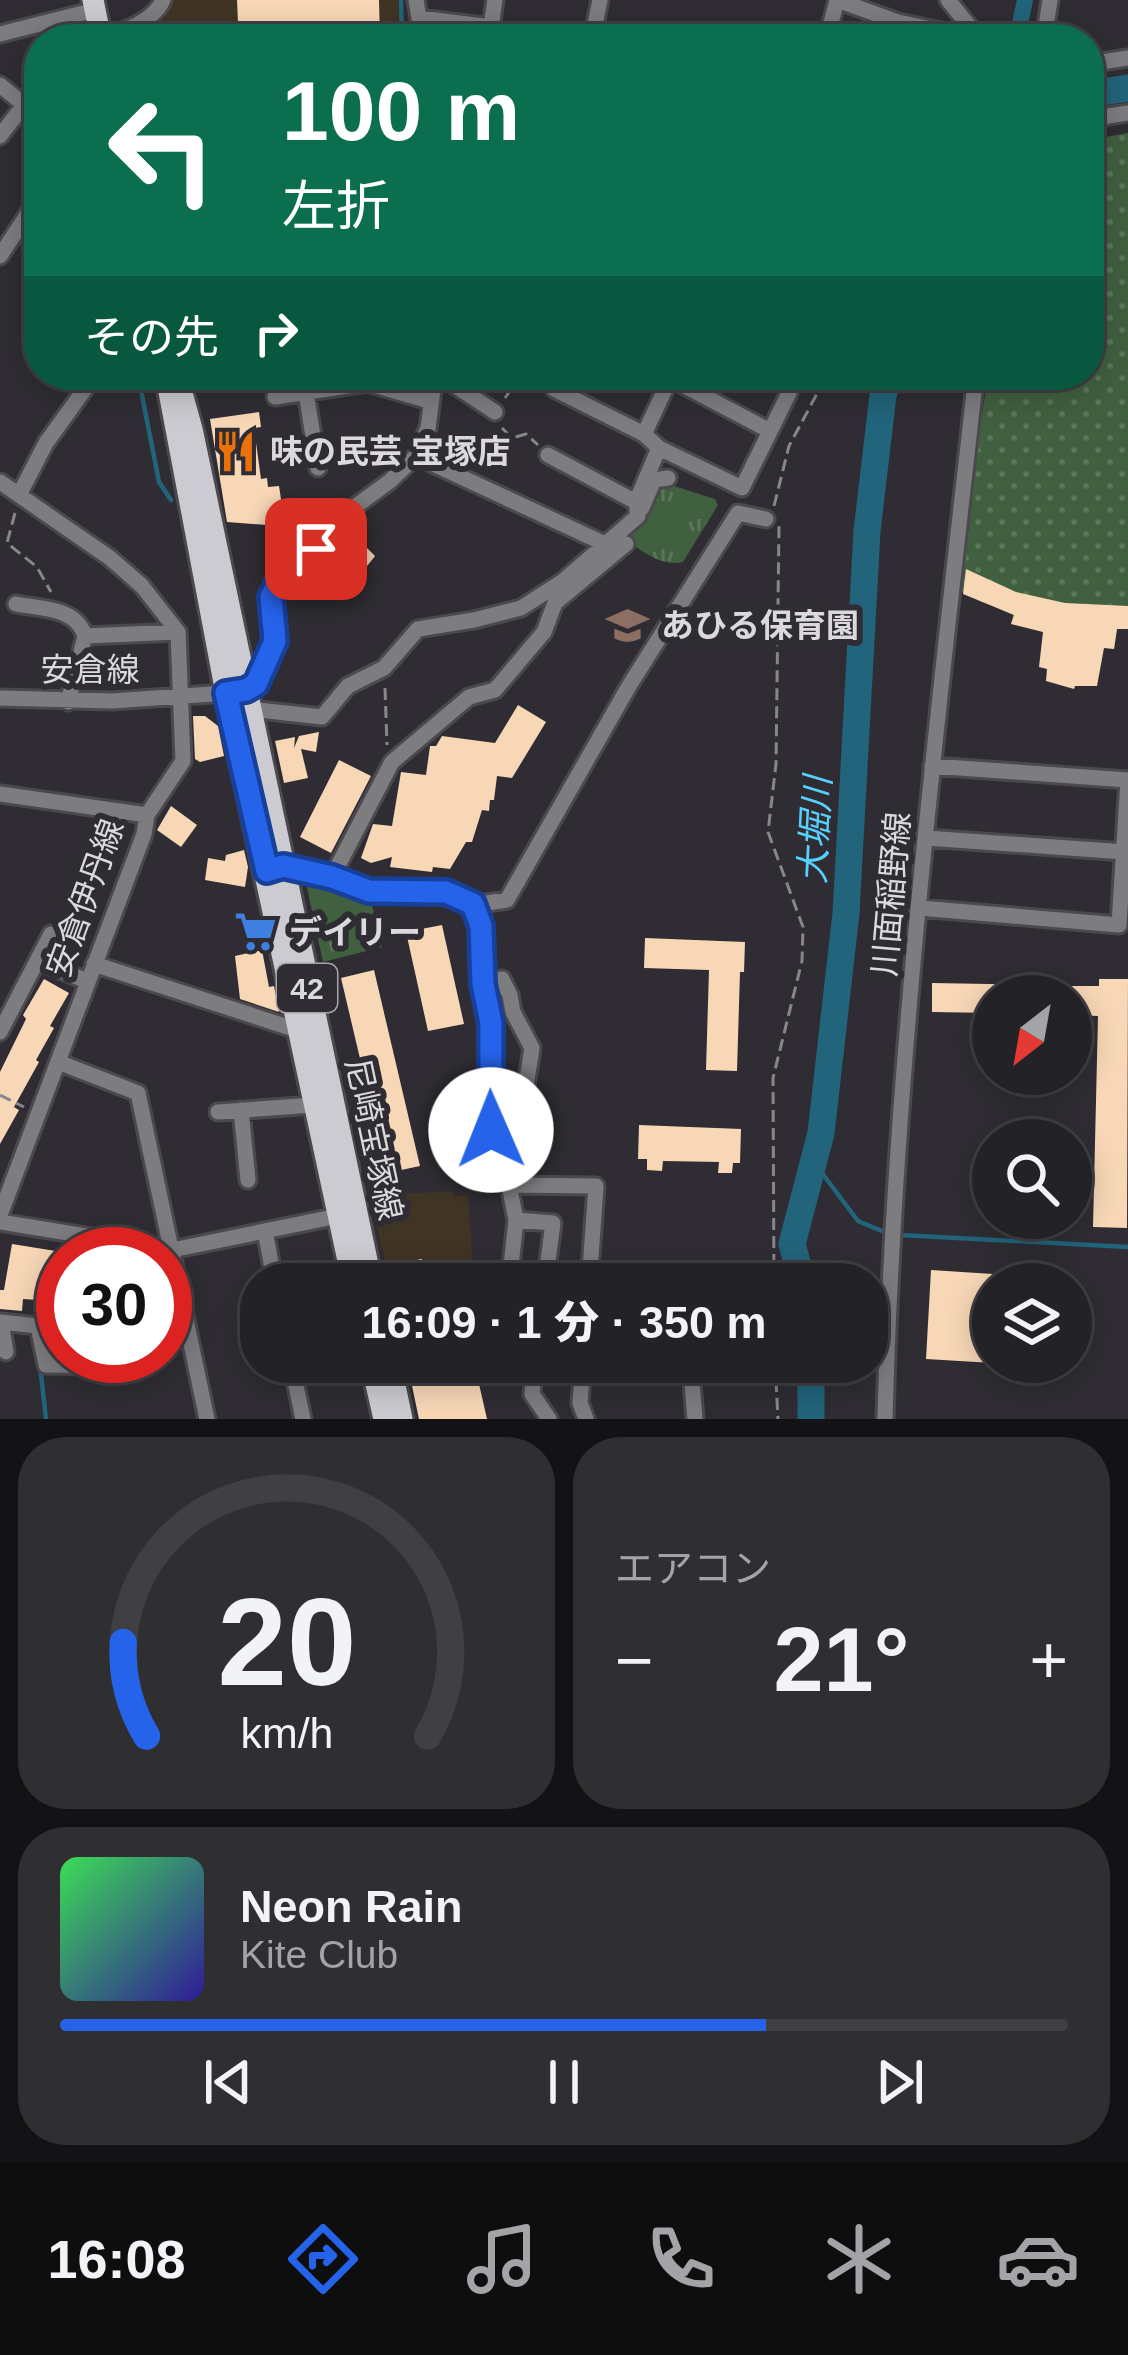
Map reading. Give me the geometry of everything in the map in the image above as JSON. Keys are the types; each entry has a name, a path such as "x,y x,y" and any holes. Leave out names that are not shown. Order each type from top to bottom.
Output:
{"main road":[{"name":"尼崎宝塚線","path":"169,390 241,698"},
{"name":"尼崎宝塚線","path":"181,390 275,868 367,1263"},
{"name":"尼崎宝塚線","path":"275,868 313,1105 348,1263"},
{"path":"376,1383 384,1419"},
{"path":"394,1383 402,1419"}],"street":[{"path":"135,24 158,11 163,0"},
{"path":"416,0 419,18 447,24"},
{"path":"837,0 904,24"},
{"path":"947,0 968,24"},
{"path":"966,21 971,0"},
{"path":"32,24 94,5"},
{"path":"0,85 24,105 0,136"},
{"path":"0,256 24,219"},
{"path":"20,494 46,443 84,390"},
{"path":"275,398 297,390"},
{"path":"308,390 318,468"},
{"path":"391,390 429,401"},
{"path":"241,698 256,684 274,650 270,607 282,575 316,549 341,517 416,456 428,428 432,390"},
{"path":"461,390 495,412"},
{"path":"556,390 742,488 789,390"},
{"path":"644,434 662,390"},
{"path":"692,390 770,430"},
{"name":"川面稲野線","path":"885,1419 890,1246 932,766 974,390"},
{"path":"181,697 241,698 322,717 348,686 385,668 411,632 521,608 562,581 638,516 636,502 659,448"},
{"path":"548,455 641,508 654,480 668,478"},
{"path":"416,456 605,544"},
{"path":"0,482 142,586 178,632"},
{"path":"275,868 332,877 388,894 446,892 473,904 507,900 629,686 738,513 773,518"},
{"path":"332,877 392,762 470,697 495,690 544,632 555,603 626,544"},
{"path":"16,604 70,616 82,626 85,637 68,702"},
{"path":"85,637 178,632"},
{"name":"安倉伊丹線","path":"1,1208 144,834 147,814 184,761 178,632"},
{"name":"安倉線","path":"0,698 68,702 181,697"},
{"path":"920,908 1119,926 1128,781 932,766"},
{"path":"0,794 147,814"},
{"path":"926,838 1125,852"},
{"path":"473,904 481,926 483,984 491,1023 492,1175 496,1181 515,1185 596,1186 590,1263"},
{"path":"0,1032 51,934"},
{"path":"38,961 300,1031"},
{"path":"483,984 502,979 532,1048 515,1185 511,1263"},
{"path":"58,1062 139,1093 167,1227"},
{"path":"218,1112 313,1105"},
{"path":"241,1110 248,1180"},
{"path":"1,1208 78,1227"},
{"path":"192,1246 338,1216"},
{"path":"516,1220 553,1223 548,1263"},
{"path":"265,1231 271,1263"},
{"path":"6,1352 0,1322 36,1326"},
{"path":"192,1347 207,1419"},
{"path":"295,1383 303,1419"},
{"path":"533,1383 532,1394 549,1419"},
{"path":"581,1383 580,1403 586,1419"},
{"path":"692,1383 695,1419"}],"path":[{"path":"495,412 510,390"},
{"path":"774,1263 773,1078 802,962 803,927 768,832 776,764 773,518 789,446 819,390"},
{"path":"20,494 7,543 37,567 52,594"},
{"path":"384,679 392,762"},
{"path":"0,1095 38,1114"},
{"path":"776,1383 778,1419"}],"shaded area":[{"path":"168,0 398,0 399,24 146,24 163,14"},
{"path":"453,1191 453,1196 468,1195 473,1263 385,1263 371,1196"}],"green space":[{"path":"1128,133 1128,629 1117,629 1114,649 1054,642 1054,633 1011,624 1013,615 956,589 986,390 1104,390 1104,137"},
{"path":"661,482 715,499 718,505 683,562 660,560 625,540"},
{"path":"306,883 372,905 382,947 323,962"}],"building":[{"path":"237,0 379,0 380,24 229,24 238,23"},
{"path":"259,412 261,427 254,428 261,479 267,478 268,487 279,486 284,519 267,525 227,522 210,419"},
{"path":"355,536 375,556 360,575 331,550 340,538 347,543"},
{"path":"966,569 1016,592 1065,603 1128,606 1128,629 1117,629 1114,649 1104,648 1097,686 1074,689 1046,681 1047,669 1039,667 1043,632 1011,624 1014,615 963,594"},
{"path":"518,705 546,722 512,778 497,776 489,811 482,810 472,842 466,842 450,869 390,867 392,857 371,863 361,858 373,824 392,826 401,772 426,775 430,746 436,746 442,736 495,743"},
{"path":"193,716 205,716 218,726 224,756 195,759"},
{"path":"319,732 316,752 301,749 308,778 284,783 275,741 295,737 294,748 299,736"},
{"path":"339,760 371,776 331,853 300,837"},
{"path":"171,806 197,825 181,847 157,830"},
{"path":"244,850 245,887 205,880 208,858 225,861 226,855"},
{"path":"442,925 464,1024 428,1031 406,932"},
{"path":"645,938 745,942 737,1071 706,1070 709,970 644,968"},
{"path":"262,950 279,1012 240,999 235,956"},
{"path":"374,970 420,1166 387,1173 341,978"},
{"path":"44,979 69,993 0,1144 0,1072"},
{"path":"1099,979 1128,979 1127,1228 1093,1227 1098,1016 1092,1016 1092,986 1099,986"},
{"path":"932,983 972,984 972,1013 932,1012"},
{"path":"639,1125 741,1129 740,1163 733,1163 732,1173 718,1173 719,1162 663,1161 662,1171 647,1170 647,1159 638,1159"},
{"path":"12,1244 36,1248 36,1300 23,1299 22,1311 0,1309 0,1290 4,1290"},
{"path":"931,1270 972,1273 972,1362 926,1359"},
{"path":"411,1383 479,1383 487,1419 419,1419"}],"waterway":[{"path":"401,0 402,24"},
{"path":"1020,24 1025,0"},
{"name":"大堀川","path":"1104,92 1128,88"},
{"path":"141,390 159,482 171,500"},
{"name":"大堀川","path":"797,1263 792,1244 821,1133 846,913 867,531 885,390"},
{"path":"813,1161 858,1221 889,1234"},
{"path":"900,1235 1128,1247"},
{"path":"42,1383 46,1419"},
{"name":"大堀川","path":"811,1383 811,1419"}],"place":[{"name":"味の民芸 宝塚店","path":"236,451"},
{"name":"あひる保育園","path":"627,625"},
{"name":"デイリー","path":"255,932"}],"route":[{"path":"316,549 282,575 271,597 274,650 256,684 226,693 267,871 283,866 388,894 446,892 473,904 481,926 483,984 491,1023 491,1130"}]}
